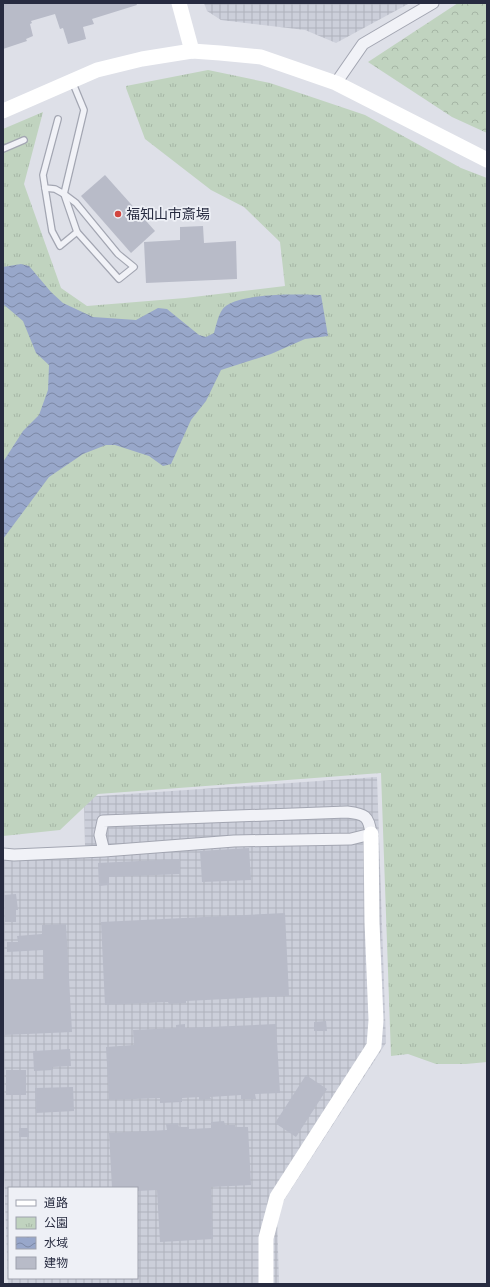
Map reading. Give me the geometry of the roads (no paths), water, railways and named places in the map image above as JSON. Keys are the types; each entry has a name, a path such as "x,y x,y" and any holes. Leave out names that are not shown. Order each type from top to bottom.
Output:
{"street":[{"path":"179,3 192,51"},
{"path":"336,83 363,44 433,3"},
{"path":"3,111 97,70 142,59 192,51 261,57 336,83 487,160"},
{"path":"104,851 100,834 103,821 347,812 361,813 370,823 376,1020 374,1046 277,1197 266,1238 266,1284"},
{"path":"3,854 14,855 104,851 234,841 351,839 371,834"}],"lane":[{"path":"45,188 55,189 64,194 76,203 118,254 134,267 119,279 77,232 64,194 84,110 72,81"},
{"path":"58,119 43,175 52,231 60,246 77,232"},
{"path":"3,149 24,140"}],"water":[{"path":"21,264 29,266 51,292 63,303 93,317 136,320 158,308 167,309 199,335 206,337 214,333 222,310 229,304 239,300 268,295 321,295 328,336 305,339 271,354 221,370 206,401 191,420 171,464 163,466 149,456 115,445 106,445 83,454 49,477 3,539 3,462 23,431 39,415 48,390 49,365 36,353 23,321 3,304 3,267"}],"place":[{"name":"福知山市斎場","path":"118,214"}]}
